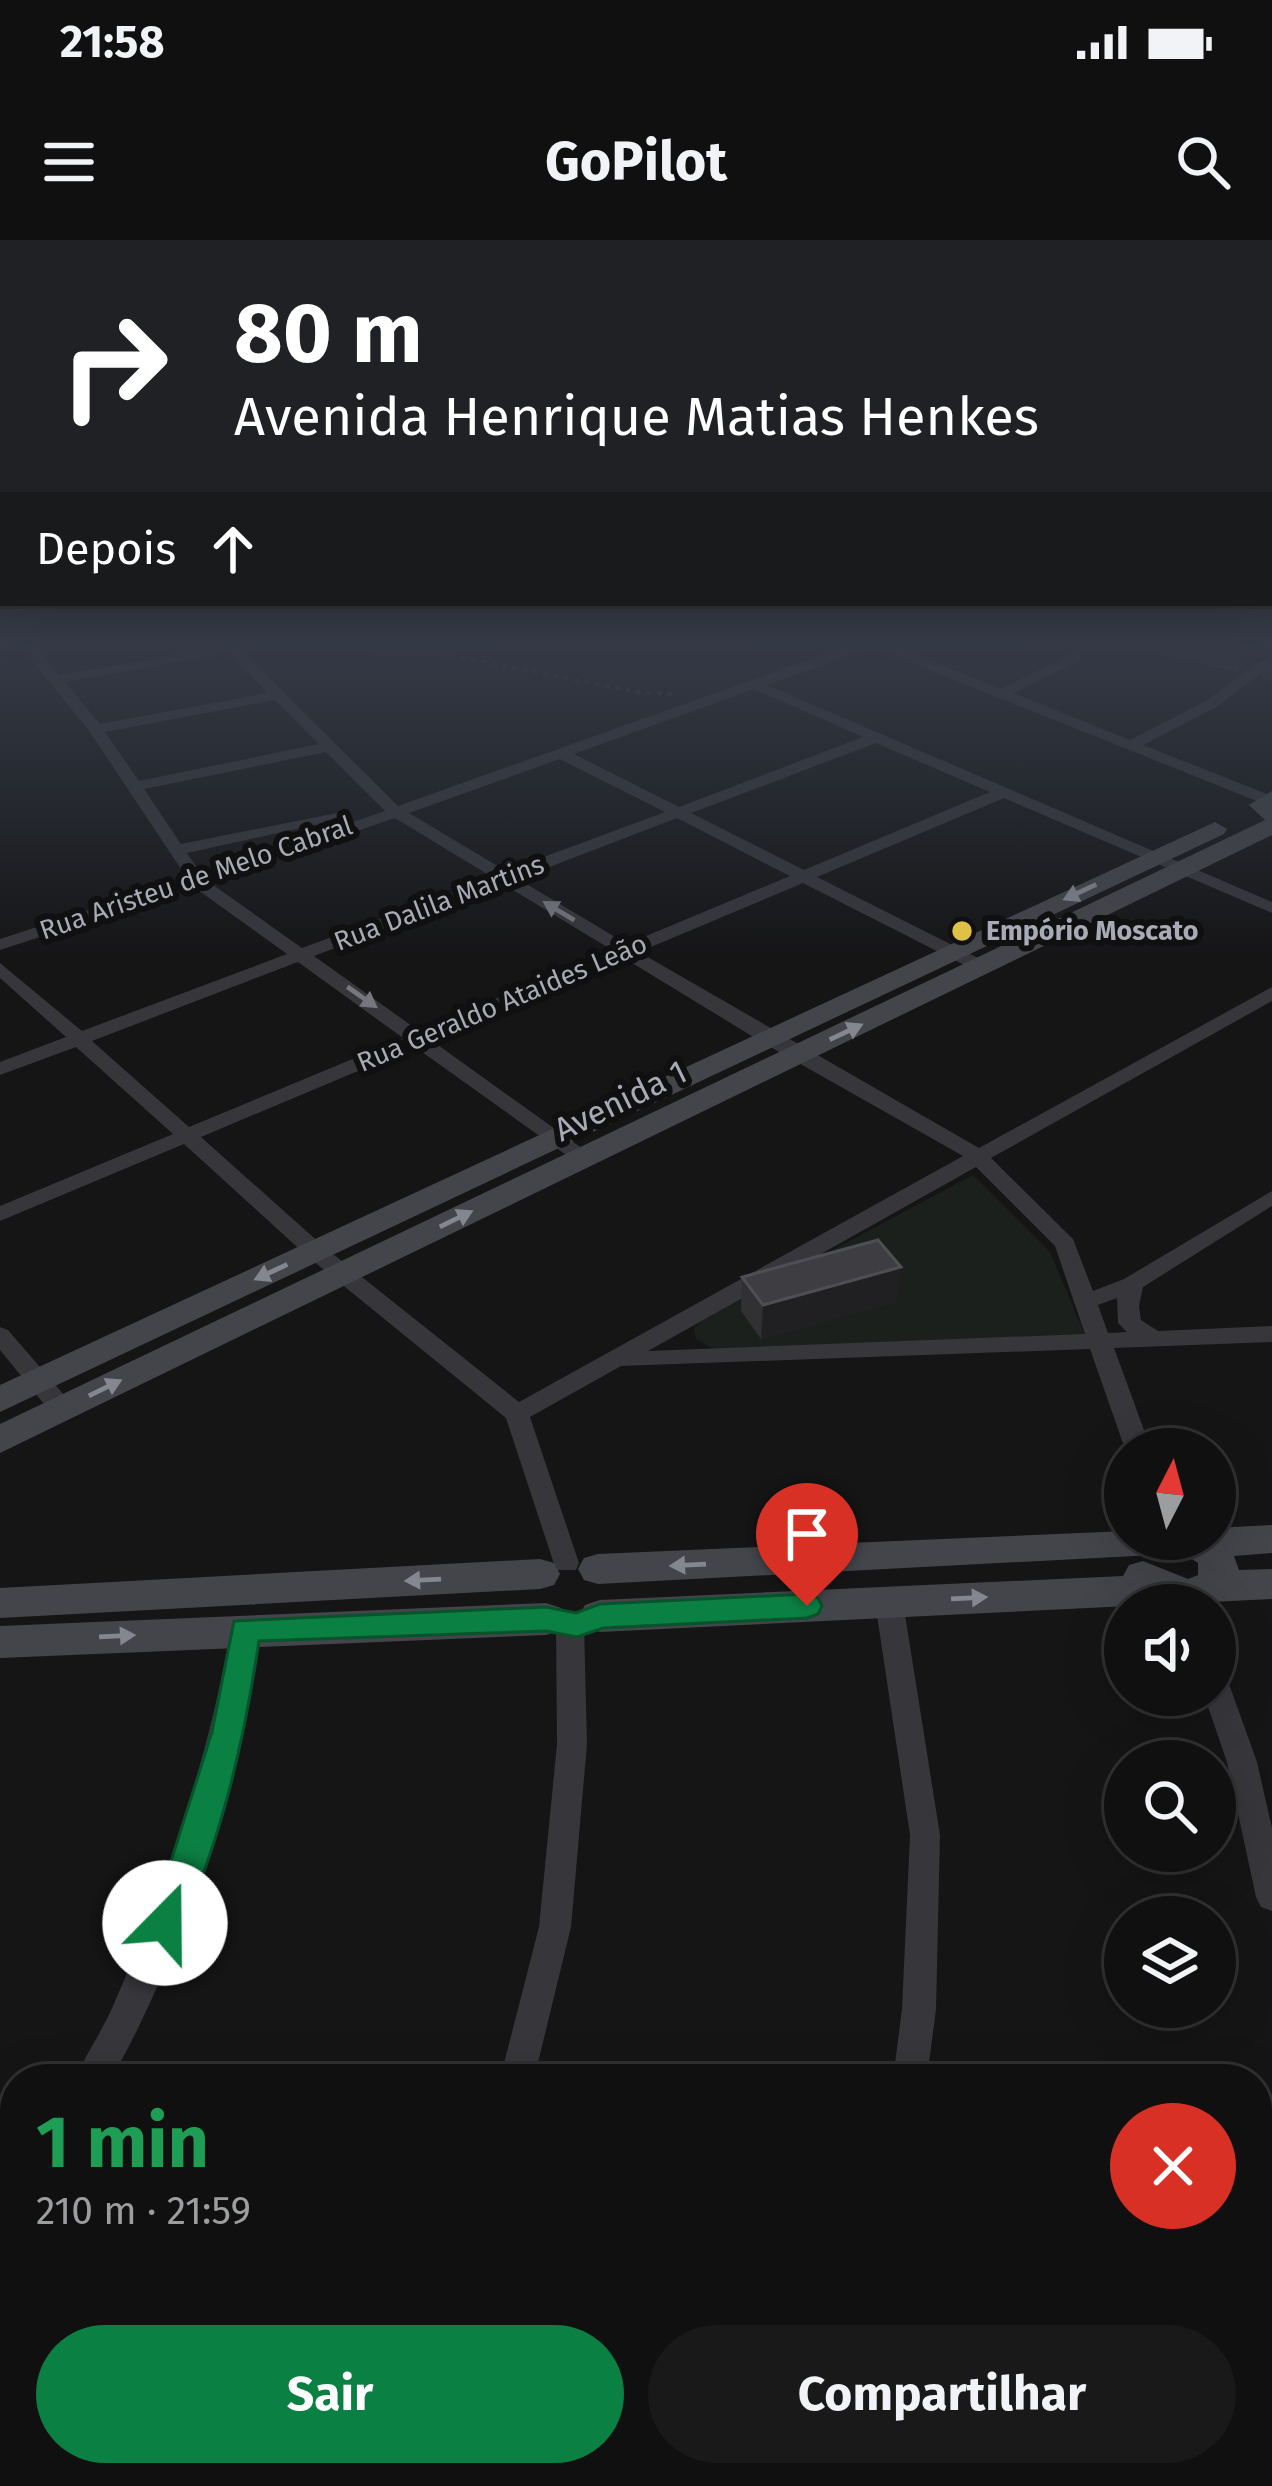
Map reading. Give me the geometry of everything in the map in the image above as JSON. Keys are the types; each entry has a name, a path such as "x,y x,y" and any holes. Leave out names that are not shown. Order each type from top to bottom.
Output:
{"street":[{"path":"109,749 198,882 583,1158"},
{"path":"133,787 319,749"},
{"path":"330,749 392,809 767,1037 976,1155 1065,1244 1130,1428"},
{"name":"Rua Aristeu de Melo Cabral","path":"0,945 198,882 392,809 577,749"},
{"name":"Rua Dalila Martins","path":"0,1069 846,749"},
{"path":"904,749 1272,908"},
{"path":"1144,749 1269,809"},
{"path":"562,754 984,968"},
{"name":"Rua Geraldo Ataides Leão","path":"0,1214 1004,792"},
{"path":"178,850 392,809"},
{"name":"Avenida 1","path":"0,1400 767,1037 1154,857 1269,809"},
{"name":"Avenida 1","path":"0,1440 1185,871 1269,809"},
{"path":"0,968 315,1251 517,1414 568,1568"},
{"path":"517,1414 1272,993"},
{"path":"1087,1301 1132,1284 1272,1197"},
{"path":"1132,1284 1127,1306 1130,1323 1153,1339"},
{"path":"619,1360 1272,1334"},
{"path":"0,1335 62,1408"},
{"path":"1236,1540 1272,1540"},
{"path":"0,1603 568,1568 1104,1544"},
{"path":"1137,1560 1138,1569 1167,1584"},
{"path":"1203,1584 1220,1574 1216,1560"},
{"path":"568,1568 530,1598 572,1620"},
{"path":"568,1568 612,1582 614,1593 572,1620"},
{"path":"1236,1588 1272,1584"},
{"path":"0,1642 1104,1596"},
{"path":"889,1602 926,1835 919,2009 912,2064"},
{"path":"522,2064 555,1928 572,1744 572,1620"},
{"path":"102,2064 183,1880 228,1732 245,1630"},
{"path":"1226,1716 1242,1762 1272,1897"}],"shaded area":[{"path":"973,1175 1050,1252 1085,1335 714,1349 696,1339 694,1329 702,1320"}],"building":[{"path":"878,1240 901,1267 763,1305 742,1277"}],"place":[{"name":"Empório Moscato","path":"962,931"}],"route":[{"path":"165,1923 183,1880 228,1732 245,1630 546,1619 577,1625 600,1616 807,1606"}]}
